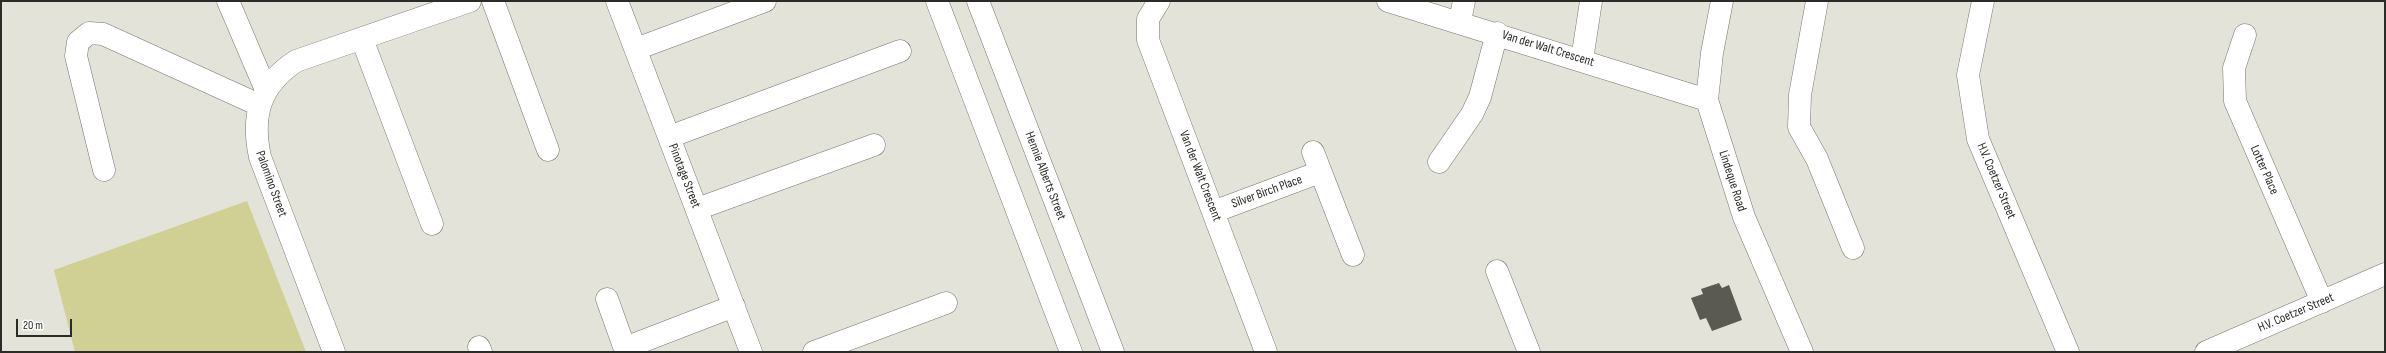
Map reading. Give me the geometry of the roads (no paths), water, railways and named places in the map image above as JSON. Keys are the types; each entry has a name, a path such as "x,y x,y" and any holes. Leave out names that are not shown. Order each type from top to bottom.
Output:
{"street":[{"path":"228,1 263,97"},
{"path":"263,97 276,76 296,61 362,39 427,8 470,1"},
{"path":"493,1 548,150"},
{"name":"Pinotage Street","path":"617,1 752,352"},
{"path":"636,49 765,1"},
{"path":"937,1 1071,352"},
{"name":"Hennie Alberts Street","path":"978,1 1113,352"},
{"name":"Van der Walt Crescent","path":"1159,1 1148,19 1148,40 1266,352"},
{"name":"Van der Walt Crescent","path":"1388,1 1462,11 1497,33 1707,100"},
{"path":"1582,60 1591,1"},
{"name":"Lindeque Road","path":"1722,1 1712,53 1707,100 1744,217 1802,352"},
{"path":"1817,1 1800,95 1799,127 1817,159 1853,248"},
{"name":"H.V. Coetzer Street","path":"1983,1 1968,75 1978,139 2068,352"},
{"path":"104,170 76,56 78,42 89,33 103,34 263,97"},
{"path":"1439,162 1472,114 1480,97 1497,33"},
{"name":"Lotter Place","path":"2245,35 2234,68 2235,101 2322,302"},
{"path":"362,39 432,224"},
{"path":"670,137 900,51"},
{"name":"Palomino Street","path":"263,97 255,135 260,157 334,352"},
{"path":"697,208 874,145"},
{"name":"Silver Birch Place","path":"1213,212 1317,162 1353,255"},
{"path":"1497,271 1529,352"},
{"name":"H.V. Coetzer Street","path":"2206,352 2385,274"},
{"path":"607,299 625,350 734,306"},
{"path":"814,352 946,303"}]}
